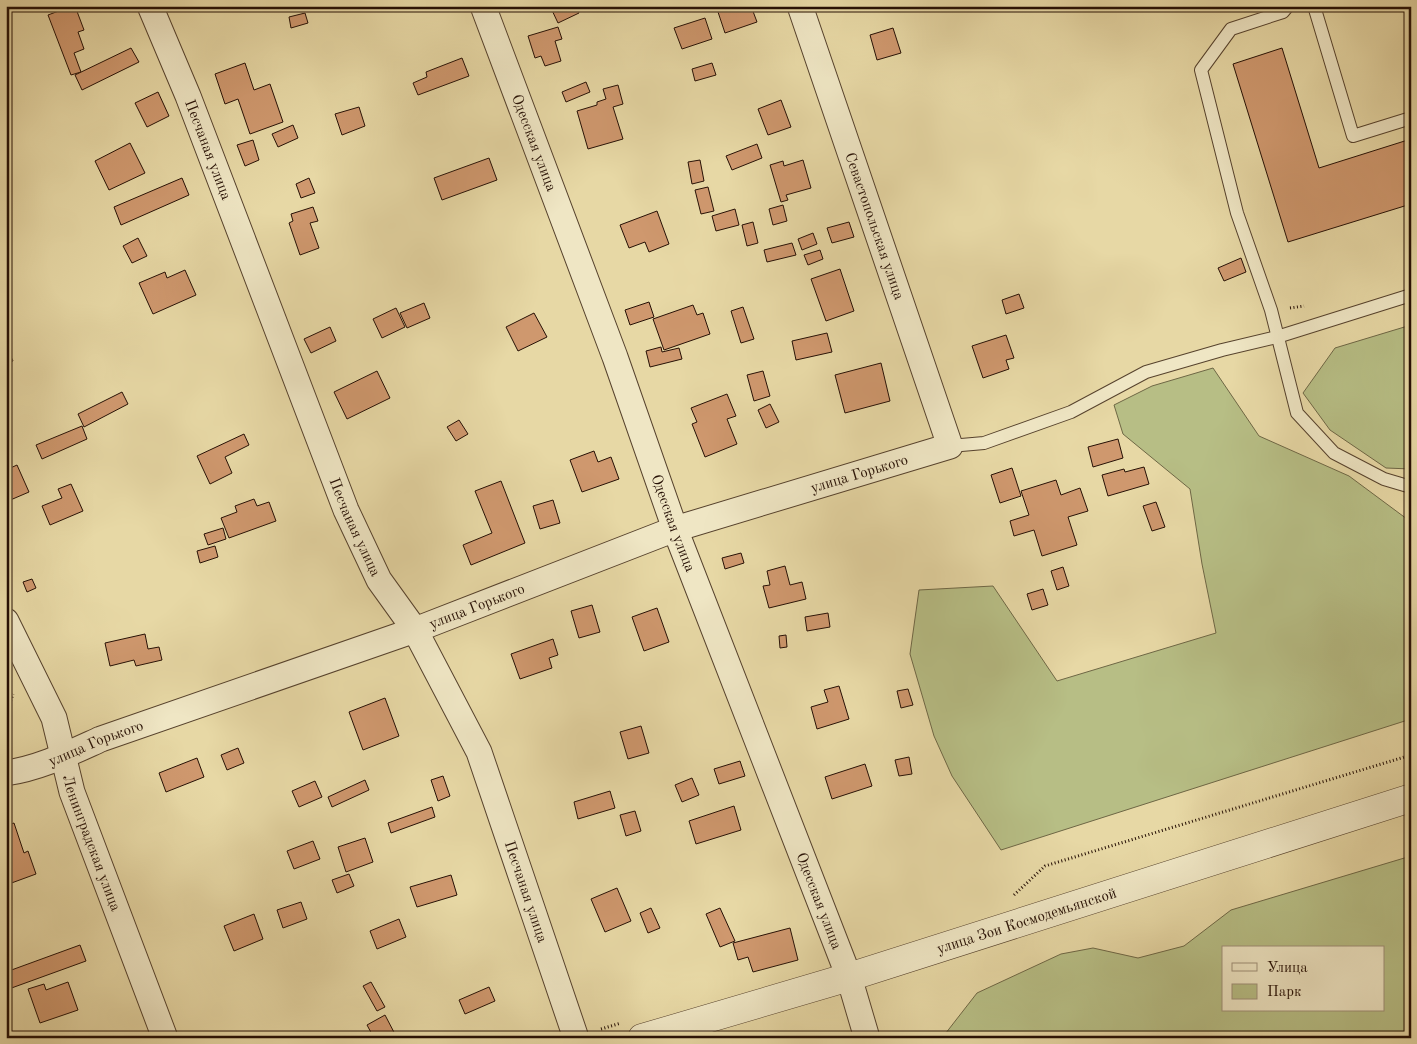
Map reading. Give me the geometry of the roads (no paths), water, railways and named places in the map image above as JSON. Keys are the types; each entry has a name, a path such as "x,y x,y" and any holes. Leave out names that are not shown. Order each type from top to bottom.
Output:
{"street":[{"name":"Песчаная улица","path":"150,6 188,96 346,510 380,580 415,630 479,752 576,1038"},
{"name":"Одесская улица","path":"484,6 612,348 675,529 849,977 867,1038"},
{"name":"Севастопольская улица","path":"800,6 950,446"},
{"name":"улица Горького","path":"6,773 25,770 64,757 101,739 415,630 675,529 950,446"},
{"name":"Ленинградская улица","path":"6,621 54,718 72,792 166,1038"},
{"name":"улица Зои Космодемьянской","path":"635,1029 849,977 1411,798"}],"lane":[{"path":"1288,6 1283,12 1231,29 1201,70 1237,213 1271,310 1297,413 1334,453 1384,480 1411,487"},
{"path":"1314,6 1353,136 1411,118"},
{"path":"950,446 984,443 1071,412 1146,372 1222,350 1277,337 1411,296"}]}
